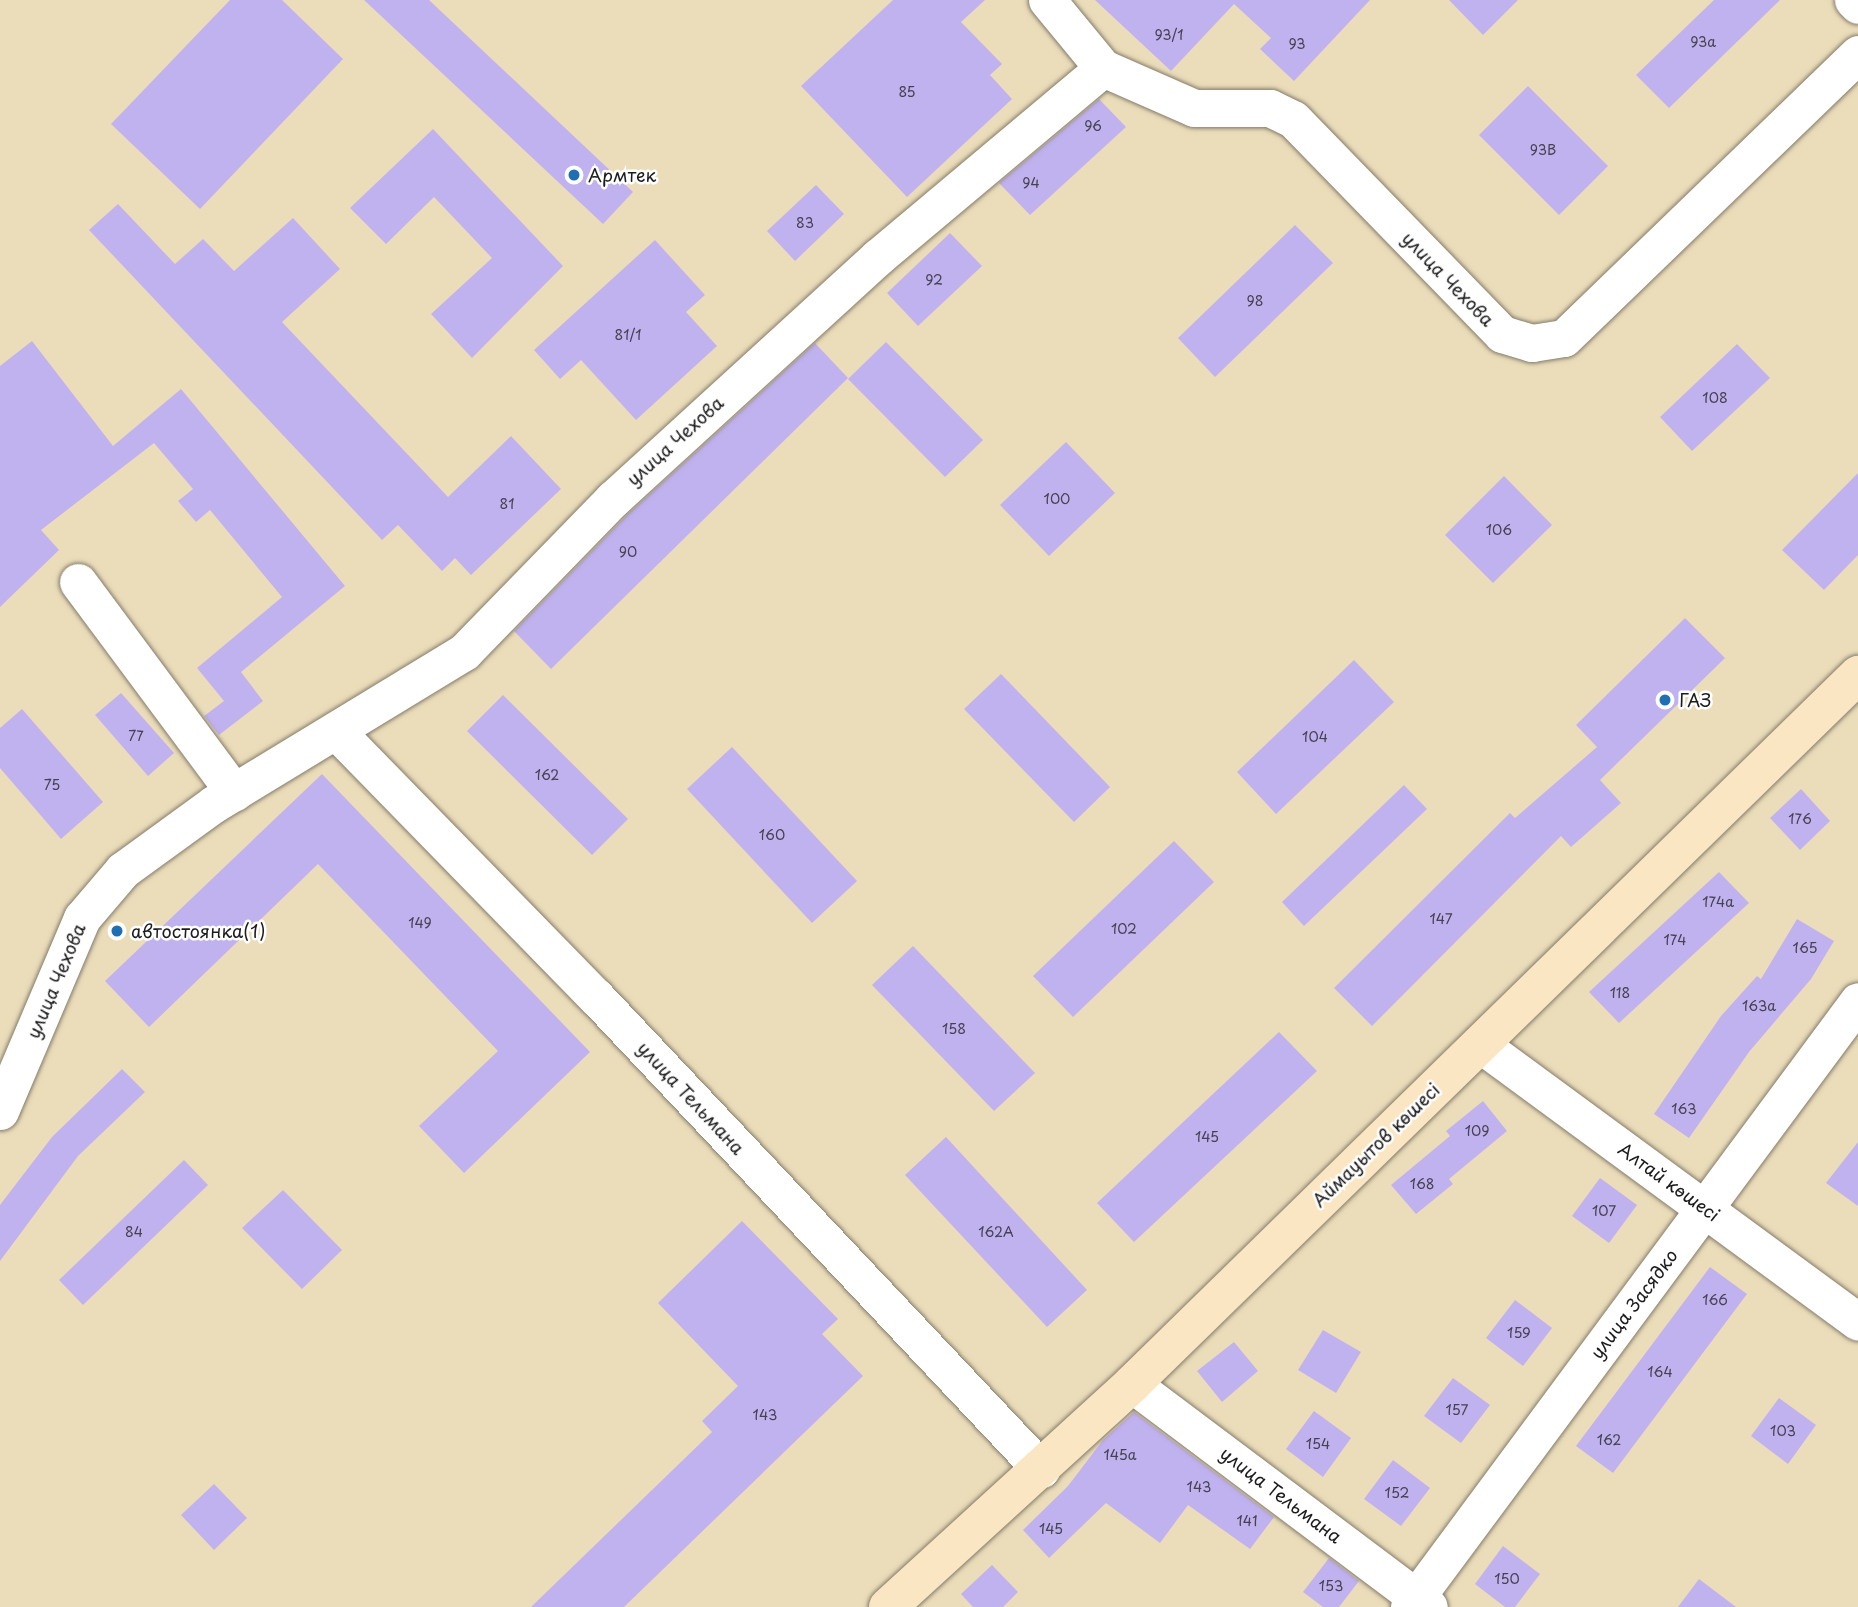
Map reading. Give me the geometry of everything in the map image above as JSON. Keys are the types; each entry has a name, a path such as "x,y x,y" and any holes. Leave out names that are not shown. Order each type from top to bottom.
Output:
{"street":[{"name":"улица Чехова","path":"1047,0 1102,68 1194,108 1270,108 1293,119 1502,334 1532,343 1564,338 1858,54"},
{"path":"1853,0 1858,5"},
{"name":"улица Чехова","path":"0,1111 82,918 123,870 234,792 337,732 464,652 613,499 878,257 1102,68"},
{"path":"78,582 234,792"},
{"name":"Аймауытов көшесі","path":"888,1607 1132,1384 1858,675"},
{"name":"улица Тельмана","path":"337,732 586,987 1041,1469"},
{"name":"улица Засядко","path":"1418,1604 1858,1001"},
{"name":"Алтай көшесі","path":"1480,1044 1858,1322"},
{"name":"улица Тельмана","path":"1132,1384 1418,1604"}],"building":[{"path":"230,0 282,0 343,59 200,209 111,124"},
{"path":"364,0 429,0 633,192 603,224"},
{"path":"893,0 985,0 961,22 1002,64 990,75 1012,99 907,197 801,86"},
{"path":"1095,0 1370,0 1294,81 1260,49 1271,38 1234,4 1171,71"},
{"path":"1449,0 1518,0 1483,35"},
{"path":"1714,0 1780,0 1669,108 1636,75"},
{"path":"1528,86 1608,166 1559,215 1479,135"},
{"path":"1099,99 1126,127 1030,215 999,183"},
{"path":"433,129 563,266 472,358 431,314 492,258 434,197 386,244 350,208"},
{"path":"816,185 844,214 795,261 767,231"},
{"path":"118,204 175,264 203,239 234,271 293,218 340,269 282,322 448,497 511,436 561,489 471,575 455,558 442,571 398,525 382,540 89,230"},
{"path":"1295,225 1333,263 1215,377 1178,338"},
{"path":"950,233 982,266 918,326 887,293"},
{"path":"655,240 705,295 686,312 717,346 636,420 581,360 560,379 534,350"},
{"path":"32,341 113,446 181,389 345,586 241,672 263,701 219,735 204,716 224,701 197,668 282,597 210,510 196,522 178,501 193,489 154,443 41,530 59,550 0,607 0,366"},
{"path":"886,342 983,440 945,477 848,379"},
{"path":"815,343 848,378 551,669 514,631 628,514"},
{"path":"1737,344 1770,378 1692,451 1660,417"},
{"path":"1066,442 1115,493 1049,556 1000,505"},
{"path":"1858,473 1858,555 1824,590 1782,550"},
{"path":"1504,476 1552,525 1493,583 1445,535"},
{"path":"1685,618 1725,658 1600,780 1621,803 1571,847 1561,836 1372,1026 1334,988 1510,813 1515,818 1597,747 1576,725"},
{"path":"1354,660 1394,702 1276,814 1237,772"},
{"path":"1001,674 1110,787 1074,822 964,709"},
{"path":"121,693 174,753 148,776 95,715"},
{"path":"503,695 628,819 592,855 467,731"},
{"path":"22,709 103,802 61,839 0,768 0,728"},
{"path":"732,747 857,881 812,923 687,789"},
{"path":"322,774 590,1052 464,1173 419,1126 498,1051 318,864 149,1027 105,981"},
{"path":"1404,785 1427,809 1304,926 1282,902"},
{"path":"1801,789 1830,821 1800,850 1770,818"},
{"path":"1174,841 1214,882 1073,1017 1033,976"},
{"path":"1719,872 1749,903 1619,1023 1589,992"},
{"path":"1797,919 1834,941 1811,979 1749,1052 1689,1138 1654,1114 1721,1016 1757,976 1761,979"},
{"path":"913,946 1035,1073 994,1111 872,985"},
{"path":"1279,1032 1317,1071 1134,1242 1097,1203"},
{"path":"122,1069 145,1092 78,1156 0,1261 0,1205 52,1137"},
{"path":"1483,1101 1507,1131 1449,1179 1453,1184 1416,1214 1391,1185 1450,1136 1446,1131"},
{"path":"946,1137 1087,1290 1047,1327 905,1175"},
{"path":"1858,1142 1858,1206 1826,1183"},
{"path":"184,1160 208,1185 83,1305 59,1280"},
{"path":"1600,1178 1637,1205 1609,1243 1572,1216"},
{"path":"283,1190 342,1250 302,1289 242,1228"},
{"path":"742,1221 838,1319 822,1334 863,1376 624,1607 531,1607 712,1432 702,1421 738,1386 658,1303"},
{"path":"1710,1267 1747,1294 1613,1473 1576,1446"},
{"path":"1515,1300 1552,1328 1523,1366 1486,1338"},
{"path":"1323,1330 1361,1352 1336,1393 1298,1370"},
{"path":"1234,1342 1258,1371 1222,1402 1197,1371"},
{"path":"1453,1378 1490,1405 1461,1443 1424,1416"},
{"path":"1779,1398 1816,1425 1788,1464 1751,1436"},
{"path":"1314,1411 1351,1438 1323,1477 1286,1449"},
{"path":"1134,1412 1274,1517 1250,1549 1188,1505 1160,1543 1106,1503 1049,1558 1023,1530 1068,1486 1103,1440"},
{"path":"1393,1460 1430,1488 1401,1526 1364,1499"},
{"path":"214,1484 247,1518 214,1550 181,1515"},
{"path":"1503,1546 1540,1574 1515,1607 1505,1607 1475,1584"},
{"path":"1329,1558 1359,1581 1339,1607 1323,1607 1303,1592"},
{"path":"992,1565 1018,1592 1003,1607 973,1607 961,1594"},
{"path":"1699,1579 1736,1607 1678,1607"}],"place":[{"name":"Армтек","path":"574,175"},
{"name":"ГАЗ","path":"1665,700"},
{"name":"автостоянка(1)","path":"117,931"}]}
